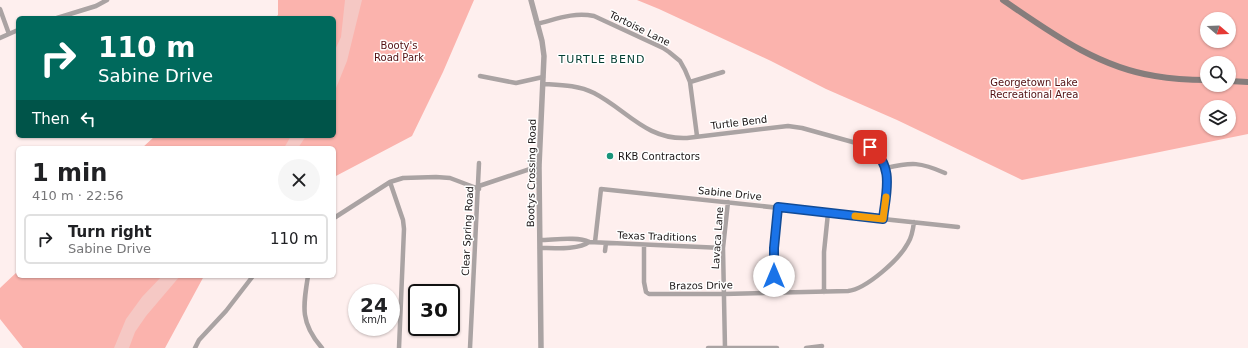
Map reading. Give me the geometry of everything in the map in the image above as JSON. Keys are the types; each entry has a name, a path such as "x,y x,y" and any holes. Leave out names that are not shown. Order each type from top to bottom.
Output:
{"main road":[{"path":"1002,0 1055,36 1097,59 1122,68 1154,76 1186,80 1200,80"},
{"path":"1236,81 1248,82"}],"street":[{"path":"64,16 96,6 107,0"},
{"name":"Bootys Crossing Road","path":"531,0 538,24 543,50 539,166 541,348"},
{"path":"0,9 9,34"},
{"name":"Tortoise Lane","path":"538,24 572,15 585,14 594,16 669,52 682,64 690,82 697,136"},
{"path":"0,38 16,31"},
{"path":"690,82 723,72"},
{"path":"480,76 516,83 543,77"},
{"name":"Turtle Bend","path":"543,84 588,90 642,126 658,134 680,138 780,126 795,127 867,146 877,153 886,168"},
{"name":"Clear Spring Road","path":"470,348 480,163"},
{"path":"883,219 887,184 886,168 904,164 917,164 931,167 945,173"},
{"path":"336,217 390,182 403,178 442,177 479,187 539,166"},
{"path":"390,182 403,220 404,229 398,334 399,348"},
{"name":"Sabine Drive","path":"595,242 601,189 958,227"},
{"name":"Lavaca Lane","path":"725,348 723,248 728,202"},
{"path":"774,293 774,248 778,207"},
{"path":"824,292 824,252 828,213"},
{"name":"Brazos Drive","path":"644,245 644,282 646,292 655,295 824,292 855,290 866,284 905,249 911,239 914,222"},
{"name":"Texas Traditions","path":"540,240 585,240 589,242 606,243 723,248"},
{"name":"Texas Traditions","path":"540,248 575,247 585,245 589,242"},
{"path":"605,251 606,243"},
{"path":"195,348 199,340 226,311 251,278"},
{"path":"308,278 304,302 304,316 314,339 322,348"},
{"path":"806,348 822,346"},
{"path":"708,348 777,348"}],"green space":[{"name":"Booty's Road Park","path":"278,0 474,0 443,72 412,136 336,176 336,146 144,146 153,138 336,138 336,16 277,16"},
{"name":"Georgetown Lake Recreational Area","path":"637,0 1248,0 1248,134 1022,180 897,120 826,89 771,61"},
{"path":"16,273 16,278 203,278 165,348 23,348 0,319 0,288"}],"shaded area":[{"path":"345,0 362,0 347,61 336,88 336,48 341,37"},
{"path":"290,138 305,138 299,146 285,146"},
{"path":"160,278 178,278 146,316 135,332 129,348 114,348 126,319 142,297"}],"slow traffic":[{"path":"855,216 883,219 886,197"}],"place":[{"name":"RKB Contractors","path":"610,156"}],"district":[{"name":"TURTLE BEND","path":"602,59"}],"route":[{"path":"774,276 774,248 778,207 883,219 887,184 885,165 881,157 870,147"}]}
